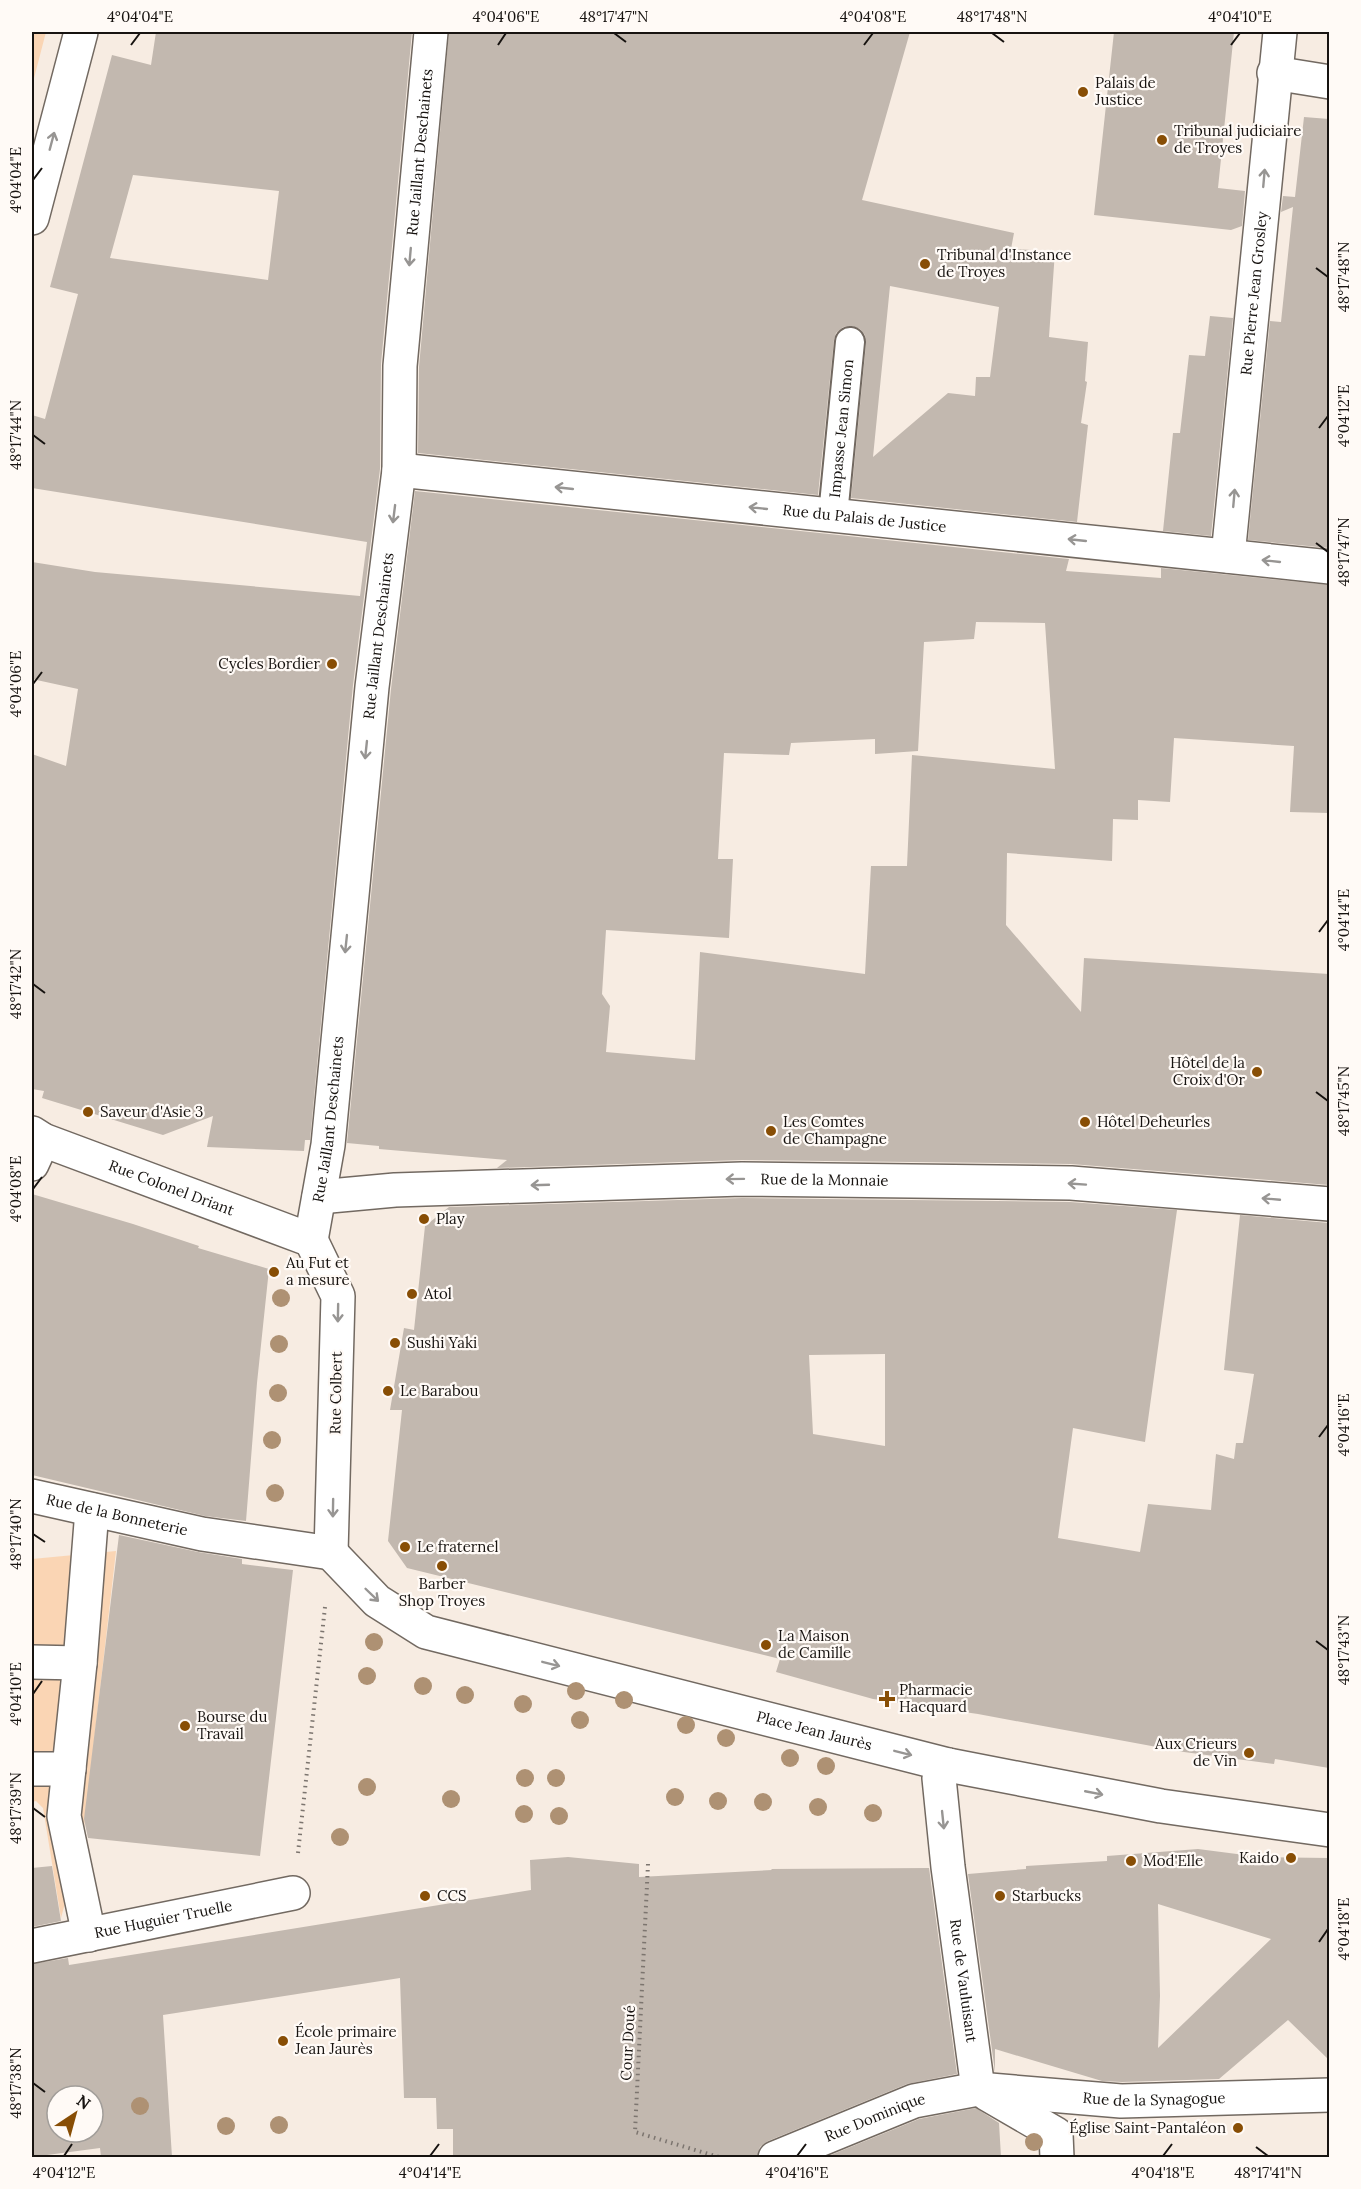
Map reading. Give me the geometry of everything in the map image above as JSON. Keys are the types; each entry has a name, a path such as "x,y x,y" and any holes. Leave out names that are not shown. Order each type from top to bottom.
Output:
{"street":[{"path":"32,218 81,32"},
{"name":"Rue Jaillant Deschainets","path":"311,1240 328,1145 372,687 399,470 400,366 431,32"},
{"name":"Rue Pierre Jean Grosley","path":"1228,556 1274,73 1280,32"},
{"path":"1274,73 1329,82"},
{"name":"Rue du Palais de Justice","path":"399,470 1329,567"},
{"name":"Rue Colonel Driant","path":"35,1146 311,1240"},
{"name":"Rue de la Monnaie","path":"319,1197 395,1190 741,1179 1071,1183 1329,1204"},
{"name":"Rue Colbert","path":"311,1240 338,1296 332,1553"},
{"name":"Rue de la Bonneterie","path":"32,1496 202,1534 332,1553"},
{"path":"89,1935 64,1816 80,1663 92,1509"},
{"name":"Place Jean Jaurès","path":"332,1553 377,1601 426,1632 948,1765 1161,1806 1329,1830"},
{"path":"32,1662 80,1663"},
{"name":"Rue de Vauluisant","path":"948,1765 939,1778 948,1867 978,2089"},
{"path":"32,1769 69,1769"},
{"name":"Rue Huguier Truelle","path":"32,1946 293,1893"},
{"path":"978,2089 1056,2134 1057,2157"},
{"name":"Rue de la Synagogue","path":"978,2089 1121,2101 1329,2095"},
{"name":"Rue Dominique","path":"775,2157 914,2101 978,2089"}],"lane":[{"name":"Impasse Jean Simon","path":"833,515 850,342"}],"path":[{"path":"293,1893 332,1553"},
{"name":"Cour Doué","path":"648,1864 635,2132 722,2157"}],"shaded area":[{"path":"32,32 46,32 32,86"},
{"path":"116,1551 83,1837 61,1918 43,1808 36,1801 32,1802 32,1559"}],"building":[{"path":"156,32 412,32 381,364 380,469 353,685 310,1140 305,1140 304,1151 207,1147 213,1116 163,1135 42,1098 44,1091 32,1089 32,754 66,766 78,689 32,679 32,562 95,572 360,596 367,542 32,488 32,415 45,419 78,294 50,287 112,55 151,65","holes":["133,175 279,191 268,280 110,258"]},
{"path":"449,32 910,32 862,200 1014,233 1011,249 1055,251 1049,337 1088,342 1085,381 1087,382 1081,423 1088,425 1077,522 851,498 866,344 865,335 860,329 852,326 843,327 836,333 834,340 818,495 418,453 419,367","holes":["890,286 999,307 990,377 976,377 975,396 948,393 873,457"]},
{"name":"Tribunal judiciaire de Troyes","path":"1114,32 1234,32 1218,188 1245,191 1242,226 1231,230 1094,215"},
{"path":"1304,117 1329,119 1329,548 1248,540 1270,321 1281,322 1293,207 1281,212 1283,196 1295,197"},
{"path":"1210,316 1233,318 1211,536 1163,531 1173,433 1180,433 1189,355 1205,356"},
{"path":"415,491 1069,559 1066,571 1161,578 1161,568 1329,585 1329,813 1290,812 1294,746 1174,738 1170,802 1138,800 1138,820 1113,819 1112,861 1007,853 1006,925 1081,1012 1084,958 1329,974 1329,1185 1071,1164 742,1160 497,1168 507,1160 379,1149 379,1146 347,1143 391,689","holes":["976,622 1045,623 1055,769 912,755 907,866 871,866 865,974 700,952 695,1060 606,1052 610,1006 602,994 606,930 729,938 733,859 718,859 724,753 789,755 791,743 875,739 875,754 918,751 924,642 974,639"]},
{"path":"32,1194 133,1224 199,1246 198,1248 269,1269 246,1521 205,1516 32,1475"},
{"path":"742,1198 1070,1202 1177,1210 1145,1442 1073,1428 1058,1538 1140,1552 1148,1504 1211,1510 1216,1454 1234,1459 1236,1443 1243,1443 1254,1374 1224,1370 1240,1215 1329,1223 1329,1768 1275,1759 1274,1764 1184,1752 978,1714 873,1699 776,1672 780,1659 407,1568 388,1541 402,1410 390,1410 404,1328 414,1330 425,1226 449,1207","holes":["885,1354 885,1446 813,1434 809,1355"]},
{"name":"Bourse du Travail","path":"119,1535 242,1559 242,1564 293,1570 260,1856 88,1838 84,1819"},
{"path":"1198,1849 1260,1857 1329,1858 1329,2060 1288,2020 1219,2079 1102,2081 995,2049 995,2072 968,1874 1026,1869 1026,1866 1107,1861 1107,1856","holes":["1158,1904 1271,1939 1158,2048 1160,1996"]},
{"path":"568,1857 639,1864 639,1877 771,1869 929,1868 957,2074 907,2084 768,2141 760,2147 757,2157 453,2157 453,2129 437,2129 436,2098 404,2098 400,1978 163,2015 172,2157 101,2157 100,2148 32,2157 32,1964 68,1958 69,1965 531,1890 530,1860"},
{"path":"52,1866 61,1921 32,1927 32,1868"},
{"path":"976,2108 999,2123 1001,2157 826,2157 919,2119"}],"place":[{"name":"Palais de Justice","path":"1083,92"},
{"name":"Tribunal judiciaire de Troyes","path":"1162,140"},
{"name":"Tribunal d'Instance de Troyes","path":"925,264"},
{"name":"Cycles Bordier","path":"332,664"},
{"name":"Hôtel de la Croix d'Or","path":"1257,1072"},
{"name":"Saveur d'Asie 3","path":"88,1112"},
{"name":"Hôtel Deheurles","path":"1085,1122"},
{"name":"Les Comtes de Champagne","path":"771,1131"},
{"name":"Play","path":"424,1219"},
{"name":"Au Fut et a mesure","path":"274,1272"},
{"name":"Atol","path":"412,1294"},
{"name":"Sushi Yaki","path":"395,1343"},
{"name":"Le Barabou","path":"388,1391"},
{"name":"Le fraternel","path":"405,1547"},
{"name":"Barber Shop Troyes","path":"442,1566"},
{"name":"La Maison de Camille","path":"766,1645"},
{"name":"Pharmacie Hacquard","path":"887,1699"},
{"name":"Bourse du Travail","path":"185,1726"},
{"name":"Aux Crieurs de Vin","path":"1249,1753"},
{"name":"Kaido","path":"1291,1858"},
{"name":"Mod'Elle","path":"1131,1861"},
{"name":"CCS","path":"425,1896"},
{"name":"Starbucks","path":"1000,1896"},
{"name":"École primaire Jean Jaurès","path":"283,2041"},
{"name":"Église Saint-Pantaléon","path":"1238,2128"}]}
